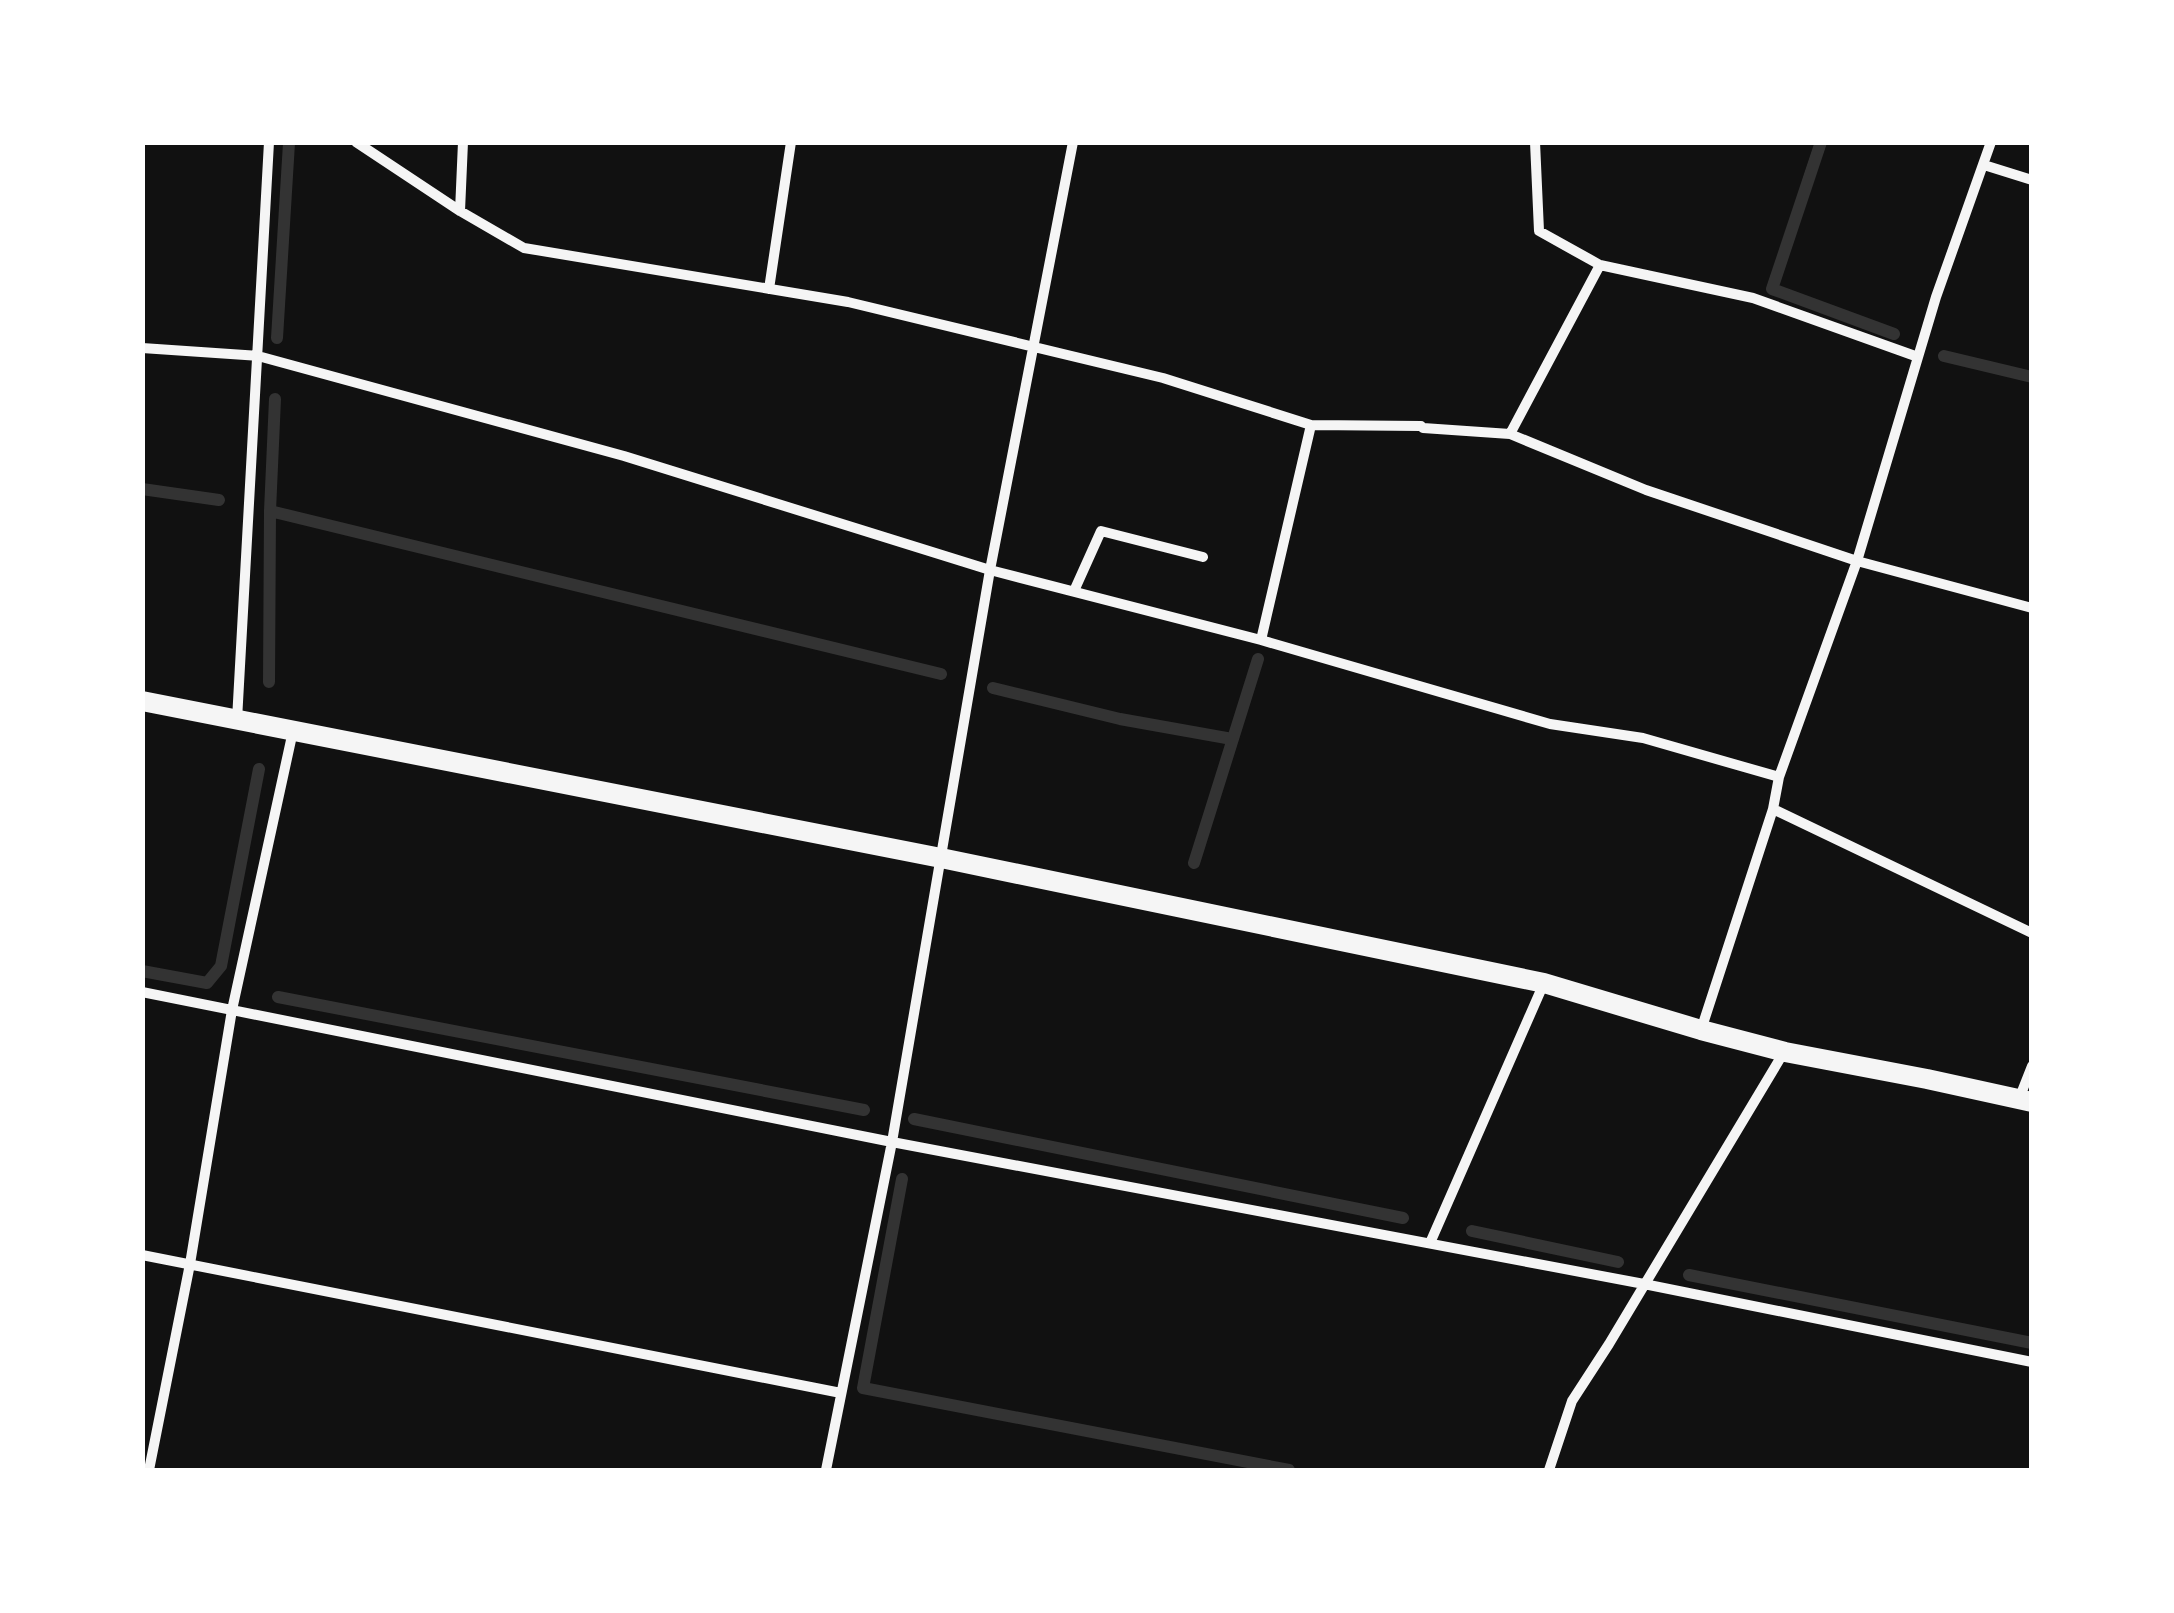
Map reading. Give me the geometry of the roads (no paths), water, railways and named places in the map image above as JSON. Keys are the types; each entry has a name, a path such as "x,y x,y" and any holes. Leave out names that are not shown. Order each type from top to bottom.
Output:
{"main road":[{"path":"142,701 940,858 1544,983 1785,1052 2025,1101"}],"street":[{"path":"237,720 269,142"},
{"path":"356,142 524,248 848,302 1163,378 1311,426 1421,426 1510,434 1646,490 1857,561 2032,608"},
{"path":"460,211 464,142"},
{"path":"769,289 791,142"},
{"path":"826,1470 892,1142 990,570 1073,142"},
{"path":"1535,142 1538,231 1600,264 1753,298 1918,357"},
{"path":"1700,1030 1773,809 1779,778 1857,561 1936,297 1992,142"},
{"path":"1984,165 2032,180"},
{"path":"1510,434 1600,264"},
{"path":"142,348 258,356 624,456 990,570 1261,640 1550,724 1643,738 1779,778"},
{"path":"1261,640 1311,426"},
{"path":"1074,591 1101,531 1203,558"},
{"path":"149,1470 190,1264 232,1010 293,731"},
{"path":"1773,809 2032,933"},
{"path":"1430,1243 1544,983"},
{"path":"142,992 892,1142 1644,1284 2032,1362"},
{"path":"1549,1470 1572,1401 1785,1052"},
{"path":"2025,1101 2032,1066"},
{"path":"142,1254 841,1393"}],"waterway":[{"path":"1821,142 1772,289 1894,334"},
{"path":"277,338 289,143"},
{"path":"1944,356 2032,377"},
{"path":"269,682 275,399"},
{"path":"142,489 219,500"},
{"path":"270,511 941,674"},
{"path":"1194,863 1258,659"},
{"path":"993,688 1120,719 1232,739"},
{"path":"142,971 207,983 221,966 259,769"},
{"path":"278,997 864,1110"},
{"path":"914,1119 1403,1218"},
{"path":"902,1179 863,1388 1289,1470"},
{"path":"1472,1231 1618,1262"},
{"path":"1689,1275 2032,1343"}]}
